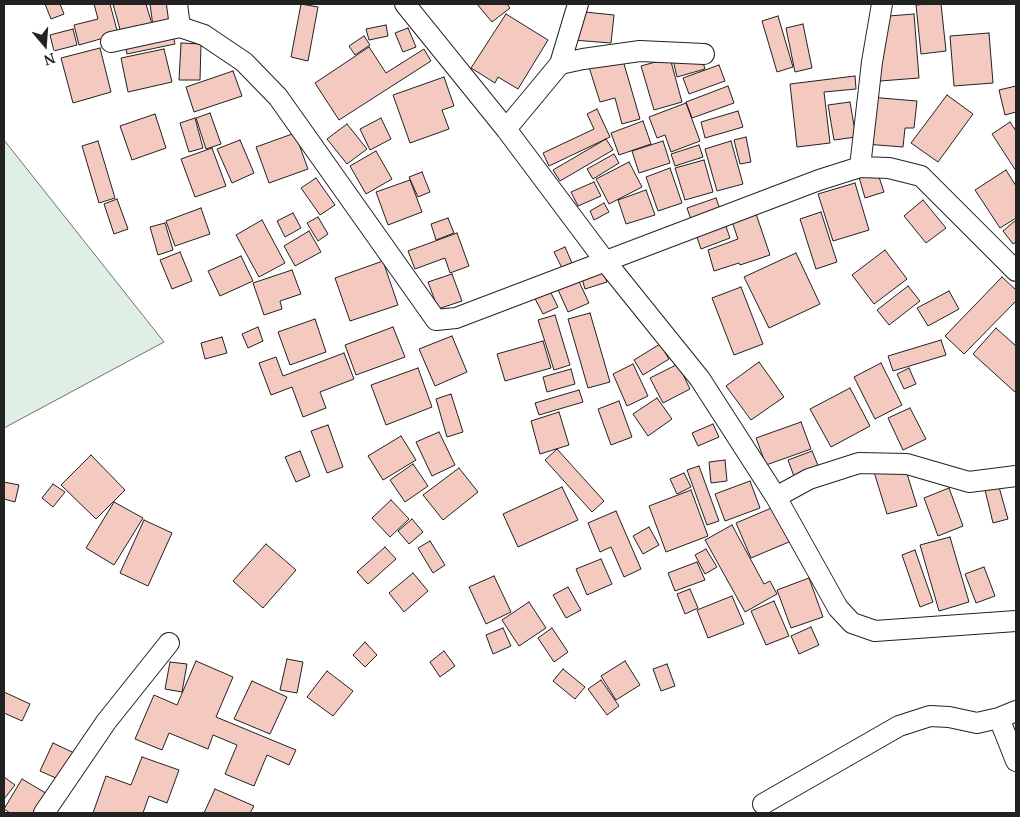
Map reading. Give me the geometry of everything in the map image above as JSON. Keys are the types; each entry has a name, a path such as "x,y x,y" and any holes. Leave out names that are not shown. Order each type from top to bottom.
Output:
{"street":[{"path":"177,4 180,27"},
{"path":"405,4 506,129 605,261 700,379 776,497 838,608 852,623 875,631 1016,621"},
{"path":"506,129 560,64 578,4"},
{"path":"860,167 872,62 882,4"},
{"path":"111,42 180,27 204,35 244,62 278,97 436,320 456,318 819,180 860,167 889,168 921,176 1016,271"},
{"path":"560,64 640,51 704,54"},
{"path":"776,497 809,479 859,463 907,464 969,482 1016,476"},
{"path":"44,813 106,722 169,643"},
{"path":"763,804 899,726 930,716 949,717 977,724 1008,714 1016,761"}],"green space":[{"path":"4,140 164,342 4,428"}],"building":[{"path":"45,4 60,4 64,14 51,19"},
{"path":"94,4 110,4 118,34 79,45 74,25 98,19"},
{"path":"113,4 146,4 152,24 121,33"},
{"path":"150,4 171,4 174,22 153,26"},
{"path":"301,4 318,7 308,61 291,57"},
{"path":"477,4 507,4 510,8 492,22"},
{"path":"941,4 946,51 921,54 916,5"},
{"path":"575,11 614,15 611,43 573,40"},
{"path":"506,14 548,40 518,89 498,77 495,83 471,68"},
{"path":"914,14 919,78 880,81 876,17"},
{"path":"778,16 793,67 777,72 762,21"},
{"path":"803,24 812,68 795,72 786,28"},
{"path":"386,25 388,36 369,40 366,29"},
{"path":"408,28 416,47 403,52 395,33"},
{"path":"73,29 77,45 54,51 50,35"},
{"path":"172,30 175,44 127,54 124,40"},
{"path":"989,33 993,83 954,86 950,36"},
{"path":"364,36 370,45 355,55 349,46"},
{"path":"181,43 201,44 200,80 179,80"},
{"path":"369,47 386,73 424,49 431,61 339,120 315,83"},
{"path":"100,48 111,92 73,103 61,58"},
{"path":"164,49 172,82 128,92 121,58"},
{"path":"700,52 705,69 677,77 673,60"},
{"path":"622,57 640,119 622,124 615,98 600,102 589,67"},
{"path":"670,58 682,102 654,110 641,66"},
{"path":"719,65 725,81 689,94 683,78"},
{"path":"233,71 242,96 194,112 186,87"},
{"path":"855,76 856,89 824,92 830,143 797,147 790,84"},
{"path":"444,77 454,106 442,110 449,129 410,143 393,95"},
{"path":"728,86 734,103 692,118 686,102"},
{"path":"1016,86 1016,112 1005,115 999,90"},
{"path":"947,95 973,114 938,162 911,143"},
{"path":"869,97 917,101 914,128 905,128 903,147 865,144"},
{"path":"850,102 856,137 834,140 828,105"},
{"path":"686,103 700,141 671,152 665,135 657,138 649,117"},
{"path":"597,109 610,137 549,166 543,153 594,129 587,114"},
{"path":"738,111 743,127 705,138 701,122"},
{"path":"210,113 221,144 206,149 196,118"},
{"path":"155,114 166,148 132,160 120,126"},
{"path":"195,118 203,148 189,152 180,123"},
{"path":"381,118 391,139 370,150 360,129"},
{"path":"643,121 651,144 619,155 611,133"},
{"path":"1010,122 1016,131 1016,171 992,134"},
{"path":"347,124 367,149 347,164 327,139"},
{"path":"295,133 308,169 269,183 256,147"},
{"path":"746,137 751,162 740,164 734,140"},
{"path":"606,139 613,150 560,181 553,170"},
{"path":"240,140 254,173 232,183 217,149"},
{"path":"98,141 115,198 99,203 82,146"},
{"path":"663,141 670,163 639,173 632,151"},
{"path":"731,141 743,184 717,191 705,149"},
{"path":"699,145 703,157 675,166 671,154"},
{"path":"212,148 226,186 195,197 181,159"},
{"path":"376,151 392,179 366,194 350,166"},
{"path":"614,154 619,163 593,179 587,169"},
{"path":"704,160 713,192 685,200 675,168"},
{"path":"629,162 642,187 609,204 596,179"},
{"path":"670,168 682,203 658,211 646,177"},
{"path":"1006,170 1016,186 1016,218 1000,228 975,190"},
{"path":"877,171 884,192 865,198 859,177"},
{"path":"422,172 430,192 418,197 409,177"},
{"path":"316,178 335,205 320,215 301,188"},
{"path":"410,180 422,212 388,225 376,192"},
{"path":"594,182 601,196 578,206 571,192"},
{"path":"855,183 869,230 833,241 818,194"},
{"path":"646,190 655,215 626,224 618,200"},
{"path":"716,198 730,238 701,249 687,208"},
{"path":"117,199 128,229 114,234 104,204"},
{"path":"923,200 946,228 926,243 904,216"},
{"path":"604,203 609,212 594,220 590,211"},
{"path":"753,205 770,255 714,271 708,250 738,239 729,213"},
{"path":"201,208 210,234 175,246 166,221"},
{"path":"821,212 837,262 816,269 800,219"},
{"path":"293,213 301,228 285,237 277,221"},
{"path":"318,217 328,234 318,241 307,223"},
{"path":"448,218 454,233 436,240 431,224"},
{"path":"262,220 285,263 259,277 236,235"},
{"path":"1016,220 1016,242 1013,244 1003,231"},
{"path":"165,223 173,250 158,255 150,227"},
{"path":"309,231 321,252 295,266 284,246"},
{"path":"457,233 469,266 450,273 445,258 415,269 408,251"},
{"path":"565,247 572,263 562,268 554,252"},
{"path":"885,250 907,279 874,304 852,275"},
{"path":"180,252 192,281 172,289 160,260"},
{"path":"796,253 820,304 769,328 744,277"},
{"path":"241,256 253,281 220,296 208,271"},
{"path":"383,261 398,305 350,321 335,278"},
{"path":"601,265 607,282 585,289 580,272"},
{"path":"292,270 301,294 280,301 282,309 264,315 253,283"},
{"path":"575,273 589,303 568,312 555,283"},
{"path":"452,274 462,301 438,309 428,282"},
{"path":"1002,277 1016,290 1016,301 964,354 945,336"},
{"path":"546,283 558,307 543,314 531,291"},
{"path":"908,286 920,301 889,325 877,310"},
{"path":"741,287 763,344 734,355 712,298"},
{"path":"949,291 959,309 928,326 917,308"},
{"path":"590,313 610,382 588,388 568,319"},
{"path":"555,315 570,365 554,370 538,320"},
{"path":"315,319 326,352 290,365 278,332"},
{"path":"258,327 263,341 248,348 242,334"},
{"path":"393,327 405,357 356,375 345,345"},
{"path":"996,328 1016,346 1016,393 973,354"},
{"path":"452,336 467,372 435,386 419,349"},
{"path":"222,337 227,353 205,359 201,343"},
{"path":"941,340 946,355 893,371 888,356"},
{"path":"543,341 551,368 505,381 497,354"},
{"path":"660,344 669,359 643,375 634,360"},
{"path":"344,353 354,379 320,392 326,408 303,417 292,387 271,395 259,363 276,357 283,376"},
{"path":"759,362 784,397 751,420 726,386"},
{"path":"881,363 902,405 875,419 854,377"},
{"path":"633,364 648,396 627,406 613,374"},
{"path":"678,364 690,389 663,403 650,378"},
{"path":"418,368 432,407 386,425 371,385"},
{"path":"909,368 916,384 904,389 897,374"},
{"path":"571,369 575,384 547,392 543,377"},
{"path":"850,388 870,426 831,447 810,409"},
{"path":"579,390 583,402 539,415 535,403"},
{"path":"451,394 463,432 447,437 436,399"},
{"path":"657,398 672,419 648,436 633,414"},
{"path":"619,401 632,437 611,445 598,409"},
{"path":"910,408 926,439 903,450 888,418"},
{"path":"559,412 569,445 540,454 531,421"},
{"path":"801,422 811,449 766,465 756,438"},
{"path":"713,424 719,437 698,446 692,433"},
{"path":"328,425 343,467 327,473 311,431"},
{"path":"439,432 455,465 432,476 416,442"},
{"path":"401,436 416,460 383,480 368,456"},
{"path":"557,449 604,501 592,512 545,460"},
{"path":"300,451 310,476 296,482 285,457"},
{"path":"812,451 820,470 795,479 788,460"},
{"path":"91,455 125,490 96,519 61,485"},
{"path":"725,460 727,481 711,483 709,462"},
{"path":"413,464 428,486 405,502 390,480"},
{"path":"904,464 917,506 887,514 874,472"},
{"path":"699,466 719,521 707,525 687,470"},
{"path":"459,468 478,492 443,520 423,495"},
{"path":"684,473 691,487 677,494 670,479"},
{"path":"750,481 760,508 725,521 715,494"},
{"path":"4,482 19,485 15,502 4,499"},
{"path":"53,484 65,492 53,507 42,498"},
{"path":"562,487 578,520 518,547 503,514"},
{"path":"999,487 1008,519 993,523 985,490"},
{"path":"949,488 963,526 938,536 924,498"},
{"path":"691,490 708,536 666,552 649,506"},
{"path":"391,500 409,519 390,537 372,518"},
{"path":"114,502 143,518 114,565 86,548"},
{"path":"781,504 796,539 751,558 736,523"},
{"path":"616,511 641,569 624,577 611,547 600,552 588,523"},
{"path":"412,519 423,532 409,544 398,531"},
{"path":"144,520 172,533 148,586 120,573"},
{"path":"732,525 764,584 770,581 777,594 745,612 705,540"},
{"path":"649,527 659,545 643,554 633,536"},
{"path":"950,537 969,602 939,611 920,545"},
{"path":"430,541 445,565 433,573 418,548"},
{"path":"266,544 296,570 263,608 233,581"},
{"path":"385,547 396,559 368,584 357,572"},
{"path":"706,549 717,567 705,574 695,555"},
{"path":"915,550 933,602 920,607 902,555"},
{"path":"601,559 612,584 587,595 576,569"},
{"path":"697,562 705,580 675,591 668,573"},
{"path":"984,567 995,596 976,603 965,574"},
{"path":"413,573 428,591 404,612 389,593"},
{"path":"494,576 511,612 486,624 469,587"},
{"path":"809,578 823,617 791,628 777,590"},
{"path":"568,587 581,610 566,618 553,595"},
{"path":"690,589 698,608 685,614 677,594"},
{"path":"732,596 744,624 708,638 697,610"},
{"path":"774,601 789,636 766,645 751,611"},
{"path":"529,602 546,628 519,646 502,620"},
{"path":"811,627 819,645 799,654 791,636"},
{"path":"503,628 511,646 493,654 486,635"},
{"path":"552,628 568,652 554,662 538,638"},
{"path":"365,642 377,655 365,667 353,655"},
{"path":"444,651 455,666 440,677 430,662"},
{"path":"287,659 303,662 297,693 280,690"},
{"path":"196,661 233,677 216,717 296,750 289,765 267,755 254,786 225,774 237,745 213,735 208,749 169,733 162,750 135,739 154,695 177,705"},
{"path":"625,661 640,685 616,700 601,676"},
{"path":"170,662 187,664 182,692 165,689"},
{"path":"667,664 675,686 661,691 653,669"},
{"path":"563,669 585,687 575,699 553,681"},
{"path":"327,671 353,691 333,716 307,697"},
{"path":"601,680 619,706 607,715 588,689"},
{"path":"252,681 287,697 270,734 234,719"},
{"path":"4,692 30,704 22,721 4,713"},
{"path":"53,743 87,759 74,786 40,771"},
{"path":"142,757 179,770 167,803 149,796 143,813 93,813 106,776 131,785"},
{"path":"4,777 15,785 4,799"},
{"path":"22,779 54,798 45,813 10,813 4,809"},
{"path":"215,789 254,806 250,813 204,813"}]}
